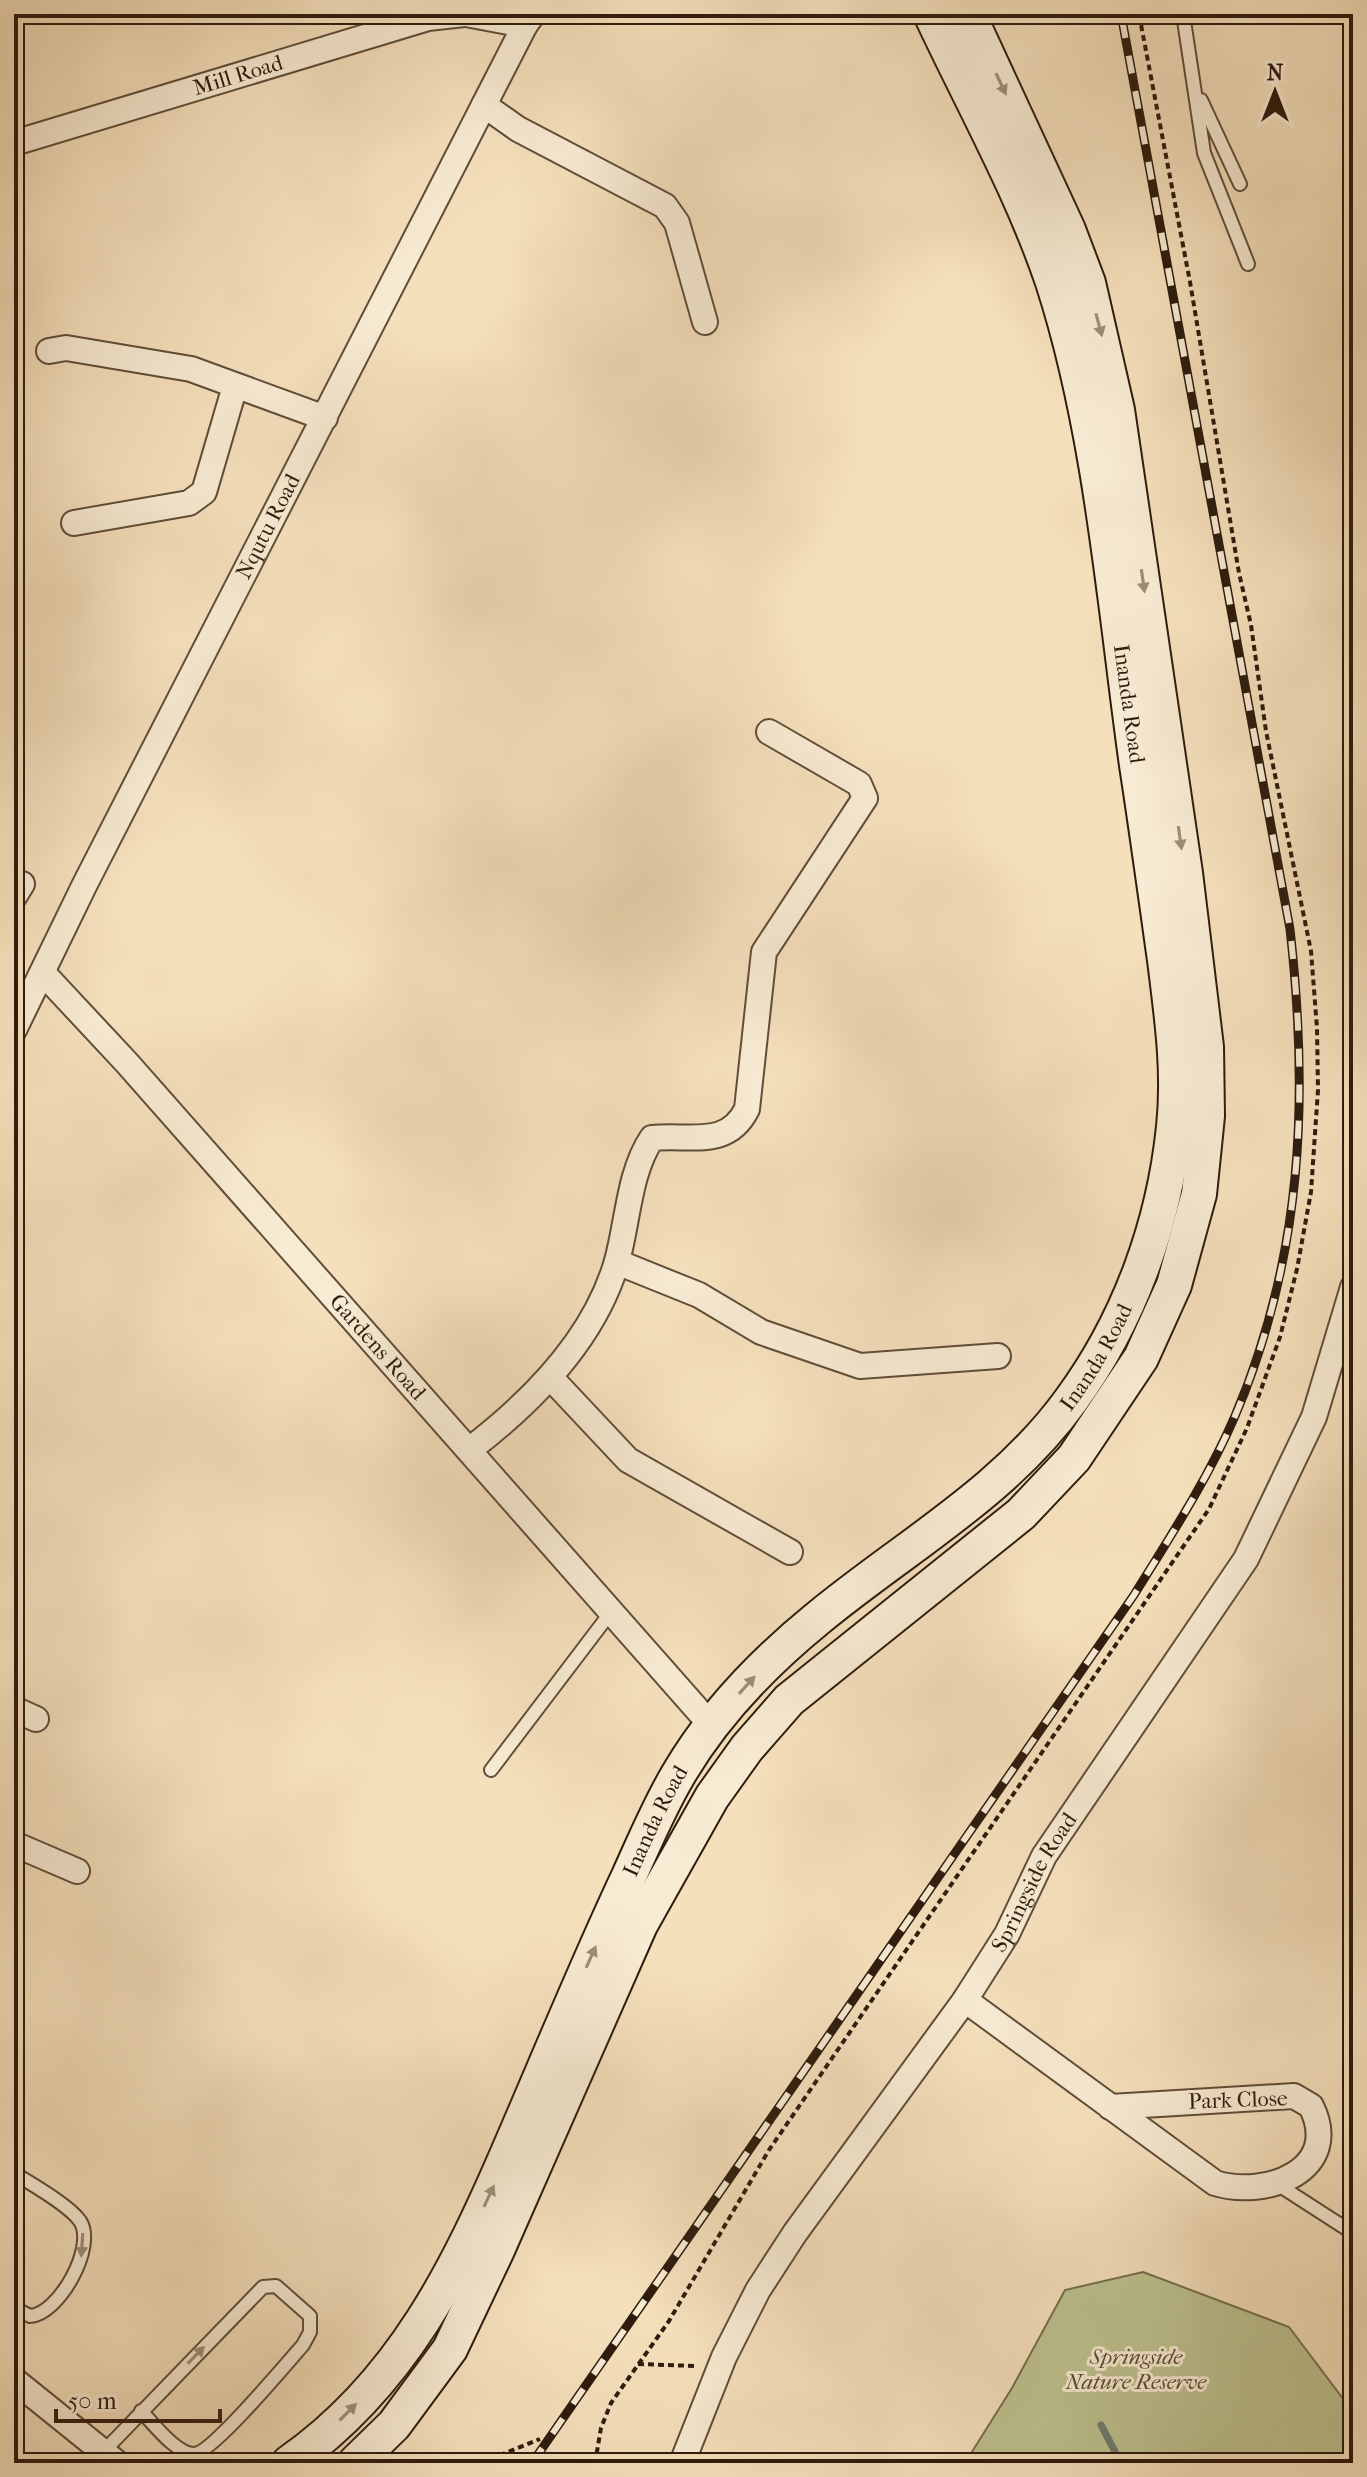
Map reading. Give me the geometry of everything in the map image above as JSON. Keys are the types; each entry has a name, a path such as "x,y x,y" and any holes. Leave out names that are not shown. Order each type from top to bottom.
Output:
{"main road":[{"name":"Inanda Road","path":"289,2463 348,2414 403,2352 430,2314 457,2267 591,1956 676,1778 711,1725 764,1667 817,1618 927,1537 1015,1465 1071,1400 1105,1349 1134,1287 1161,1205 1174,1130 1175,1041 1109,562 1077,367 1044,256 931,14"},
{"name":"Inanda Road","path":"355,2463 394,2425 450,2349 474,2303 640,1925 712,1797 747,1748 789,1700 1021,1514 1074,1458 1141,1358 1174,1285 1199,1194 1207,1116 1206,1047 1183,858 1115,397 1088,283 1068,230 968,14"}],"street":[{"name":"Mill Road","path":"14,143 428,18 465,14 529,19"},
{"name":"Nqutu Road","path":"14,1030 85,884 529,19"},
{"path":"484,105 518,129 665,206 677,223 705,322"},
{"path":"49,351 66,348 191,369 325,418"},
{"path":"74,523 189,503 204,492 235,386"},
{"path":"469,1450 550,1377 600,1308 617,1262 642,1154 652,1138 725,1136 740,1124 747,1109 764,952 865,798 859,784 769,732"},
{"name":"Gardens Road","path":"43,973 127,1063 711,1725"},
{"path":"617,1262 699,1295 761,1332 860,1366 998,1356"},
{"name":"Springside Road","path":"682,2463 723,2360 758,2290 795,2233 965,2000 1007,1934 1044,1856 1246,1559 1314,1417 1353,1287"},
{"path":"550,1377 628,1460 790,1552"},
{"path":"14,1844 77,1871"},
{"path":"965,2000 1215,2183 1244,2189 1277,2184"},
{"name":"Park Close","path":"1110,2107 1281,2094 1304,2100 1316,2116 1318,2142 1304,2167 1277,2184"},
{"path":"14,2380 110,2457"}],"lane":[{"path":"1183,14 1204,153 1248,264"},
{"path":"1194,86 1240,184"},
{"path":"491,1770 611,1612"},
{"path":"14,2173 74,2216 84,2233 79,2265 48,2310 30,2316 14,2308"},
{"path":"1277,2184 1353,2233"},
{"path":"110,2457 141,2411 263,2287 276,2286 310,2316 310,2332 303,2345 224,2433 201,2452 195,2454 183,2450 141,2411"}],"path":[{"path":"595,2463 611,2403 669,2321 777,2137 1209,1509 1252,1415 1280,1337 1297,1269 1311,1192 1318,1090 1311,951 1269,746 1251,625 1239,573 1190,282 1139,14"},
{"path":"638,2364 702,2367 723,2360"},
{"path":"481,2463 540,2439"}],"green space":[{"name":"Springside Nature Reserve","path":"1143,2272 1289,2327 1353,2412 1353,2463 965,2463 1012,2388 1065,2290"}],"waterway":[{"path":"1101,2425 1121,2463"}],"railway":[{"path":"532,2463 1134,1595 1188,1507 1235,1416 1258,1356 1275,1296 1295,1176 1299,1115 1299,1054 1290,929 1121,14"}]}
